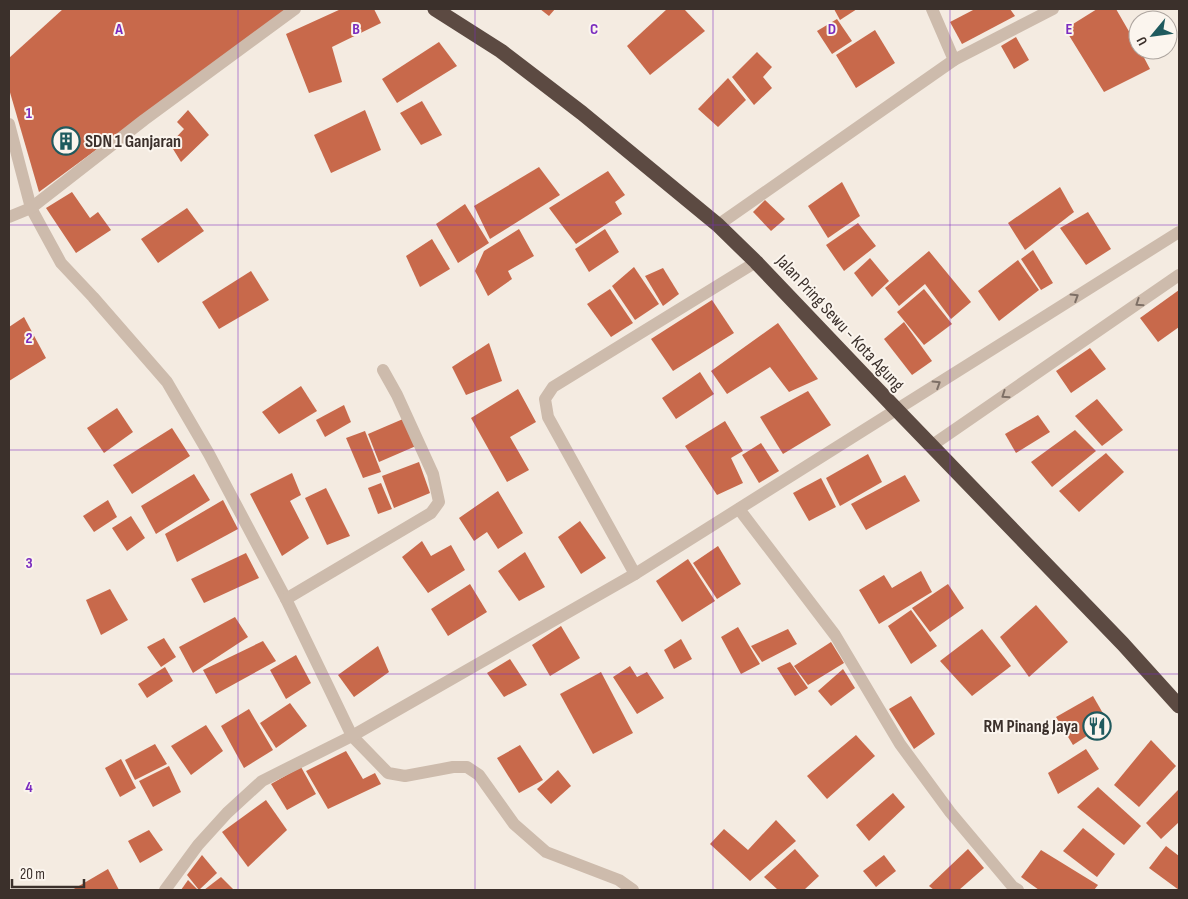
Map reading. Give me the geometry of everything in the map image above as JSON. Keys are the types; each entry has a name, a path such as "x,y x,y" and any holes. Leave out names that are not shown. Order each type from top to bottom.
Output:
{"highway":[{"name":"Jalan Pring Sewu - Kota Agung","path":"435,9 501,51 582,112 718,225 756,262 930,446 1123,644 1179,706"}],"street":[{"path":"9,217 31,208 144,120 295,9"},
{"path":"932,9 954,60"},
{"path":"718,225 954,60 1053,9"},
{"path":"9,124 31,208 61,263 167,382 209,454 286,599 352,736 388,773 405,776 453,767 466,767 479,775 514,824 546,852 619,880 633,890"},
{"path":"165,890 198,845 262,781 352,736 635,574 1177,236"},
{"path":"635,574 548,416 545,399 553,386 756,262"},
{"path":"930,446 1179,275"},
{"path":"286,599 431,513 439,502 432,474 397,395 383,370"},
{"path":"739,509 835,635 900,744 950,812 1013,887 1018,890"}],"building":[{"name":"SDN 1 Ganjaran","path":"63,9 287,9 39,192 9,89 9,58"},
{"path":"341,9 374,9 381,23 332,47 342,82 309,93 286,34"},
{"path":"540,9 555,9 549,16"},
{"path":"667,9 684,9 705,31 650,75 627,46"},
{"path":"834,9 857,9 840,20"},
{"path":"975,9 1010,9 1015,16 962,44 950,22"},
{"path":"1097,9 1116,9 1128,30 1128,60 1145,60 1150,69 1104,92 1065,29"},
{"path":"837,19 852,41 832,54 817,31"},
{"path":"875,30 895,63 856,88 836,55"},
{"path":"1016,37 1029,60 1014,69 1001,46"},
{"path":"439,42 457,66 397,103 382,79"},
{"path":"757,52 772,67 763,77 772,88 754,105 732,77"},
{"path":"728,78 746,100 718,127 698,109"},
{"path":"422,101 442,135 421,145 400,113"},
{"path":"188,110 209,135 181,162 170,144 184,129 177,122"},
{"path":"365,110 381,150 331,173 314,135"},
{"path":"539,167 560,195 490,239 474,206"},
{"path":"608,171 625,195 615,202 622,214 576,244 549,208"},
{"path":"842,182 860,216 828,238 808,206"},
{"path":"1060,187 1074,212 1025,250 1008,223"},
{"path":"72,192 90,218 98,212 111,230 76,253 46,208"},
{"path":"765,200 785,219 771,231 753,212"},
{"path":"465,204 489,243 458,263 436,224"},
{"path":"187,208 204,231 158,263 141,239"},
{"path":"1088,212 1111,249 1086,265 1060,228"},
{"path":"858,223 876,246 844,271 826,245"},
{"path":"519,229 534,256 508,271 512,279 488,296 475,271 484,251"},
{"path":"605,229 619,252 589,272 575,249"},
{"path":"432,239 450,269 420,287 406,256"},
{"path":"1033,250 1053,283 1041,290 1021,259"},
{"path":"929,251 971,302 951,319 925,284 899,306 885,288"},
{"path":"870,258 889,281 872,297 854,273"},
{"path":"1018,260 1039,290 999,321 978,291"},
{"path":"634,267 659,304 635,320 612,286"},
{"path":"663,268 679,294 663,306 645,276"},
{"path":"251,271 269,300 219,329 202,302"},
{"path":"610,289 633,323 611,337 587,304"},
{"path":"924,289 952,324 924,345 897,312"},
{"path":"1179,290 1179,327 1158,342 1140,318"},
{"path":"712,300 734,333 673,371 651,339"},
{"path":"24,317 46,358 9,381 9,327"},
{"path":"904,322 932,361 912,375 884,339"},
{"path":"778,323 818,379 789,392 770,367 727,394 711,371"},
{"path":"489,343 502,381 466,395 452,367"},
{"path":"1090,348 1106,369 1071,393 1056,371"},
{"path":"700,372 714,394 676,419 662,398"},
{"path":"301,386 317,411 279,434 262,412"},
{"path":"518,389 536,422 510,437 529,470 507,482 471,418"},
{"path":"808,391 831,425 783,454 760,417"},
{"path":"1097,399 1123,430 1102,446 1075,416"},
{"path":"344,405 351,422 325,437 316,420"},
{"path":"117,408 133,432 104,453 87,428"},
{"path":"1038,415 1050,432 1016,453 1005,434"},
{"path":"403,419 416,446 379,462 368,434"},
{"path":"725,421 743,451 731,458 743,483 717,495 685,446"},
{"path":"172,428 190,456 132,494 113,465"},
{"path":"1075,430 1096,451 1052,487 1031,462"},
{"path":"365,431 381,472 363,478 346,438"},
{"path":"761,443 779,471 759,483 742,455"},
{"path":"1106,453 1124,472 1079,512 1059,491"},
{"path":"868,454 882,482 840,506 826,478"},
{"path":"419,462 430,493 394,508 382,476"},
{"path":"292,473 301,495 290,501 309,538 282,556 250,494"},
{"path":"194,474 210,500 156,534 141,506"},
{"path":"905,475 920,501 866,530 851,504"},
{"path":"821,478 836,507 809,521 793,493"},
{"path":"381,483 392,509 378,514 368,488"},
{"path":"326,488 350,536 327,545 305,498"},
{"path":"498,491 523,533 498,549 487,532 474,541 459,518"},
{"path":"108,500 117,517 94,532 83,516"},
{"path":"223,500 238,529 177,562 165,534"},
{"path":"131,516 145,538 127,551 112,528"},
{"path":"580,521 606,558 581,574 558,537"},
{"path":"422,541 431,556 451,545 465,570 428,593 402,557"},
{"path":"718,546 741,584 717,599 693,563"},
{"path":"525,552 545,587 519,601 498,571"},
{"path":"246,553 259,578 204,603 191,579"},
{"path":"688,559 715,601 682,622 656,581"},
{"path":"921,571 932,592 879,624 859,590 884,575 892,588"},
{"path":"470,584 487,612 448,636 431,609"},
{"path":"948,584 964,608 930,632 912,608"},
{"path":"110,589 128,620 101,635 86,600"},
{"path":"1036,605 1068,642 1029,677 1000,637"},
{"path":"911,610 937,646 911,664 888,626"},
{"path":"235,617 248,637 193,673 179,647"},
{"path":"561,626 580,658 550,676 532,645"},
{"path":"738,627 760,664 741,674 721,637"},
{"path":"788,629 797,644 762,662 751,646"},
{"path":"982,629 1011,666 972,696 940,661"},
{"path":"164,638 176,657 161,667 147,647"},
{"path":"681,639 692,659 674,669 664,650"},
{"path":"263,641 276,661 216,694 203,670"},
{"path":"831,642 844,663 808,685 794,666"},
{"path":"378,646 389,672 354,697 338,675"},
{"path":"296,655 311,683 286,699 270,670"},
{"path":"510,659 527,685 504,697 487,673"},
{"path":"790,662 808,688 795,696 777,668"},
{"path":"630,666 637,677 647,672 664,698 637,714 613,677"},
{"path":"165,667 173,681 147,698 138,684"},
{"path":"843,669 855,688 831,706 818,691"},
{"path":"601,672 633,733 593,754 560,694"},
{"path":"911,696 935,734 914,749 889,709"},
{"path":"1093,696 1108,722 1073,745 1056,717"},
{"path":"290,703 307,726 276,748 260,723"},
{"path":"249,709 273,750 244,768 221,726"},
{"path":"206,725 223,751 191,775 171,746"},
{"path":"856,735 875,756 827,799 807,776"},
{"path":"1151,740 1176,766 1139,807 1114,785"},
{"path":"155,744 167,764 135,780 125,760"},
{"path":"520,745 543,780 519,793 497,758"},
{"path":"1086,749 1099,769 1058,794 1048,773"},
{"path":"346,751 363,779 375,773 381,784 328,809 306,771"},
{"path":"121,759 136,788 120,797 105,768"},
{"path":"169,766 181,792 153,807 139,781"},
{"path":"301,767 316,794 287,810 271,784"},
{"path":"558,770 571,786 551,804 537,789"},
{"path":"1098,787 1141,826 1124,845 1077,807"},
{"path":"1179,789 1179,822 1161,839 1146,823"},
{"path":"893,793 905,807 869,841 856,825"},
{"path":"266,800 287,830 248,867 222,832"},
{"path":"776,820 796,841 750,881 710,844 724,829 748,850"},
{"path":"1083,828 1115,854 1097,877 1063,851"},
{"path":"149,830 163,850 140,863 128,841"},
{"path":"1166,846 1179,856 1179,890 1149,868"},
{"path":"795,849 819,876 804,890 778,890 764,877"},
{"path":"968,849 984,868 959,890 934,890 929,886"},
{"path":"1041,850 1098,885 1094,890 1039,890 1021,877"},
{"path":"202,855 217,873 199,890 187,875"},
{"path":"884,855 896,871 876,887 863,871"},
{"path":"108,869 119,890 72,890"},
{"path":"221,877 234,890 204,890"},
{"path":"188,880 198,890 181,890"}],"place":[{"name":"SDN 1 Ganjaran","path":"66,141"},
{"name":"RM Pinang Jaya","path":"1097,726"}]}
